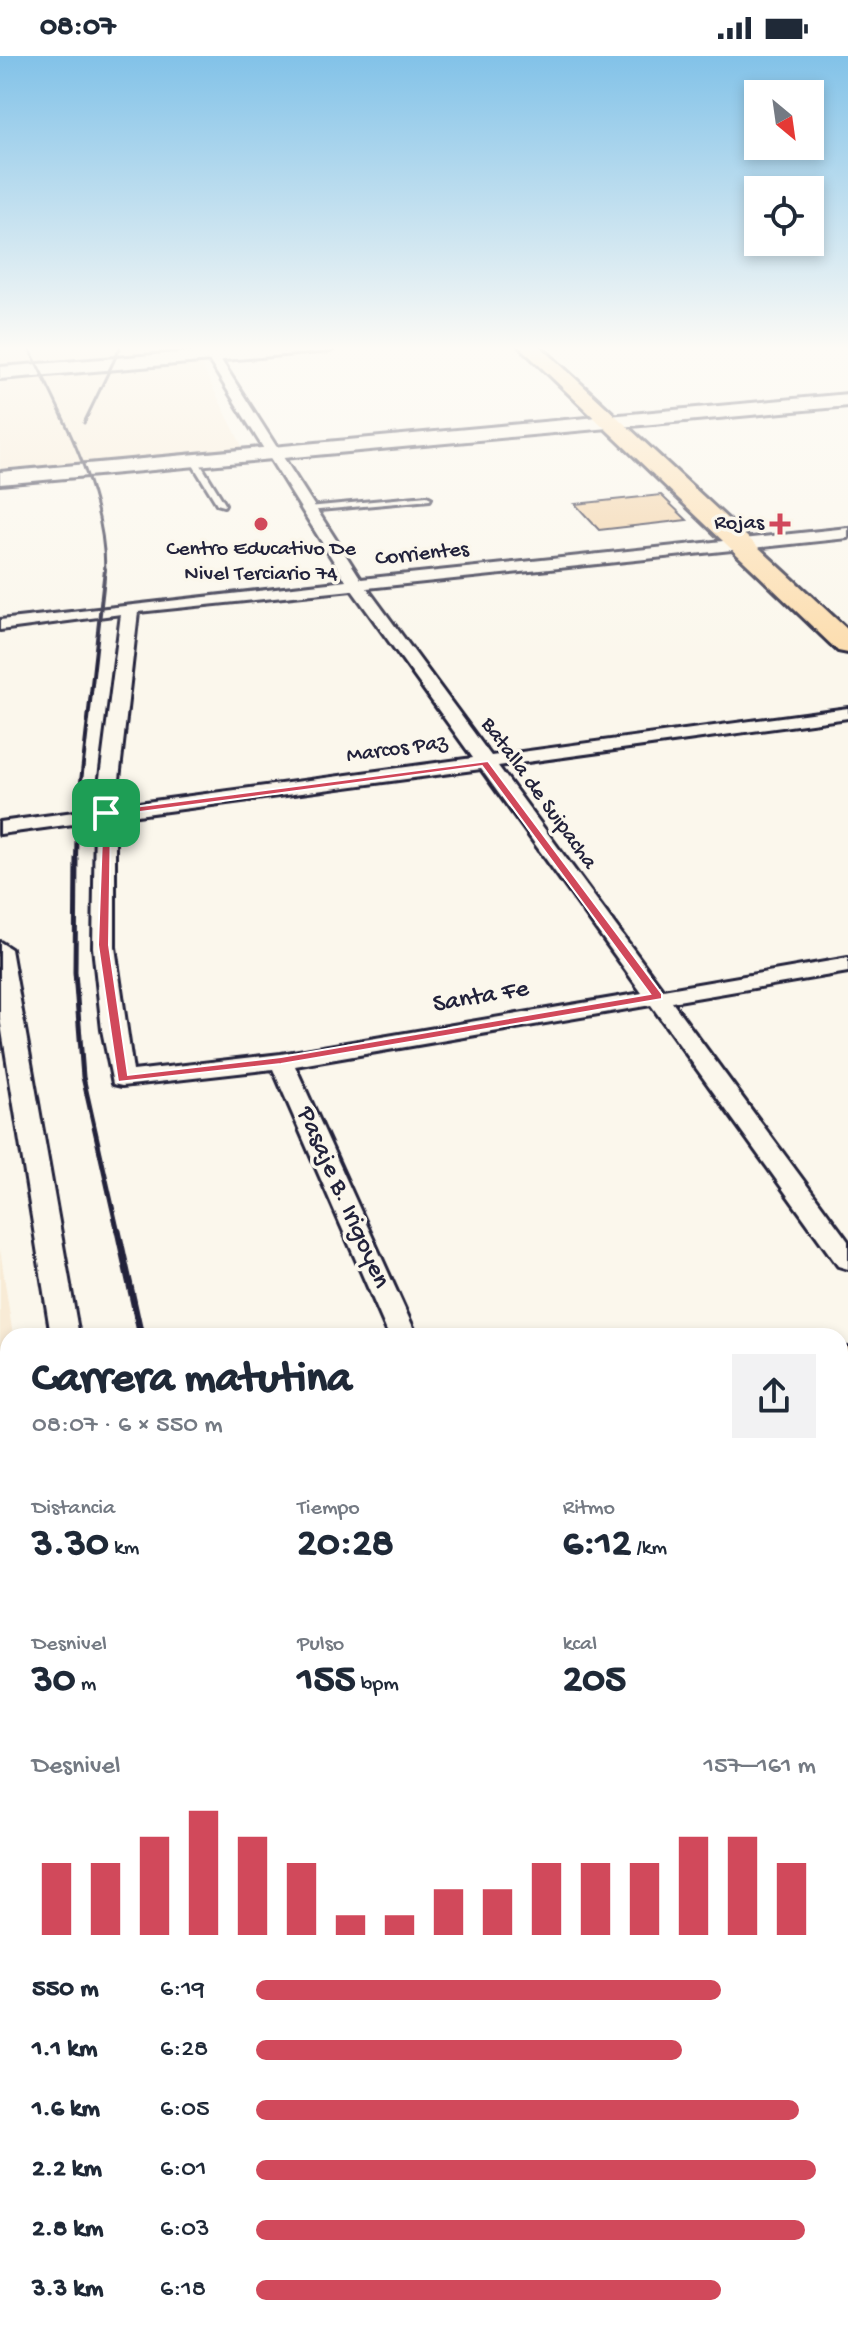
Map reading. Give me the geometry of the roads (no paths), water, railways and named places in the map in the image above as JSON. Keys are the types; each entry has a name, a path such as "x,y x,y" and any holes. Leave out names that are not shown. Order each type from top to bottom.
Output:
{"main road":[{"path":"656,452 754,544 848,620"},
{"path":"754,544 848,645"}],"street":[{"path":"0,478 278,452"},
{"name":"Batalla de Suipacha","path":"272,453 356,584 848,1260"},
{"name":"Corrientes","path":"0,625 130,608 848,533"},
{"path":"106,813 130,608"},
{"name":"Marcos Paz","path":"0,828 848,713"},
{"name":"Santa Fe","path":"106,813 103,945 122,1079 281,1061 848,965"},
{"path":"0,949 64,1328"},
{"name":"Pasaje B. Irigoyen","path":"281,1061 399,1328"}],"lane":[{"path":"194,460 221,504"},
{"path":"308,509 427,498"}],"railway":[{"path":"78,452 98,512 105,570"},
{"path":"76,860 77,817 105,570"},
{"path":"76,858 75,972 83,1077 118,1233"},
{"path":"118,1231 139,1328"}],"place":[{"name":"Centro Educativo De Nivel Terciario 74","path":"261,524"},
{"name":"Rojas","path":"780,524"}]}
